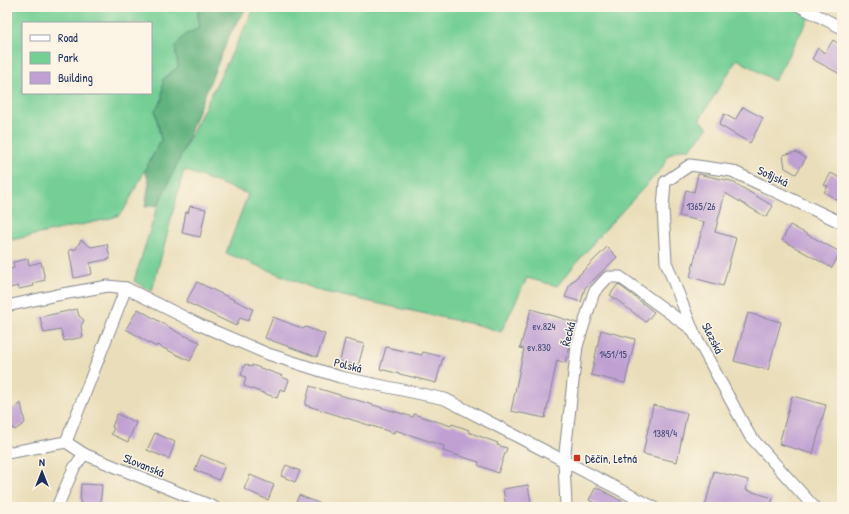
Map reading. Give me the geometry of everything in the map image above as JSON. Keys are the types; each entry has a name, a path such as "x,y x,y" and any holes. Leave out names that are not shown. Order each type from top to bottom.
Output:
{"street":[{"path":"801,7 842,28"},
{"name":"Sofijská","path":"690,166 732,171 842,223"},
{"name":"Slezská","path":"690,166 665,182 663,208 666,262 693,331 750,436 814,507"},
{"name":"Řecká","path":"566,507 564,461 577,346 594,292 608,277 620,277 693,331"},
{"name":"Polská","path":"7,306 108,286 126,288 200,325 268,354 340,377 445,399 653,507"},
{"path":"7,453 66,442 126,288"},
{"name":"Slovanská","path":"66,442 84,454 214,507"},
{"path":"57,507 74,468 84,454"}],"green space":[{"path":"7,7 199,7 198,16 200,28 186,34 178,67 163,79 162,100 155,110 161,140 124,210 119,215 108,219 7,241"},
{"path":"199,7 247,7 230,34 183,151 158,205 145,207 149,183 145,170 161,140 155,110 162,100 163,79 178,67 175,46 186,34 200,28 198,16"},
{"path":"255,7 791,7 810,16 774,81 737,59 699,120 708,127 690,149 681,149 668,155 662,168 600,235 557,286 527,278 501,332 482,326 320,291 226,253 248,194 184,170 152,291 134,281 158,205 183,151"}],"building":[{"path":"833,40 842,46 842,75 812,59 818,48 825,53"},
{"path":"743,107 763,118 750,143 719,125 724,114 735,120"},
{"path":"796,152 806,158 796,174 785,168 783,155"},
{"path":"831,173 842,179 842,203 824,192 828,186 824,185"},
{"path":"698,174 731,181 773,206 766,217 725,193 715,232 736,238 723,286 690,277 704,222 679,216 686,190 694,192"},
{"path":"190,206 206,209 200,237 182,233 186,212 188,213"},
{"path":"790,225 840,252 832,268 782,240"},
{"path":"81,240 91,247 107,244 110,259 90,263 92,274 74,278 69,250 76,249"},
{"path":"607,247 617,257 585,288 581,302 565,297 570,284"},
{"path":"28,259 29,265 41,262 45,280 33,283 34,286 19,289 18,286 10,288 7,270 14,268 13,262"},
{"path":"197,282 253,309 248,321 240,318 236,326 186,302"},
{"path":"618,284 654,312 646,322 610,295"},
{"path":"77,309 79,316 84,320 81,326 83,337 64,341 61,330 44,333 40,317"},
{"path":"138,309 179,333 200,342 190,361 157,345 156,347 126,329"},
{"path":"531,309 577,323 565,363 557,360 545,418 511,411 524,349 520,348"},
{"path":"748,313 781,322 768,370 734,361"},
{"path":"273,317 304,329 305,327 325,334 317,357 265,338"},
{"path":"601,330 635,339 625,383 591,375"},
{"path":"345,339 364,344 358,366 340,361"},
{"path":"386,347 422,355 423,352 443,357 436,383 380,369"},
{"path":"245,364 283,376 282,377 289,380 285,391 280,389 277,398 244,386 246,377 241,375"},
{"path":"310,386 413,417 414,414 451,426 452,424 469,430 468,432 498,443 497,445 507,448 498,473 478,465 479,462 443,451 444,446 395,430 394,433 305,405"},
{"path":"792,396 826,405 813,454 779,444"},
{"path":"21,403 25,423 15,430 13,428 7,429 7,411 14,409"},
{"path":"653,405 687,413 677,462 643,454"},
{"path":"117,414 136,422 128,442 111,434"},
{"path":"155,433 175,442 169,459 147,450"},
{"path":"201,455 225,465 219,480 195,470"},
{"path":"286,465 300,471 295,482 281,476"},
{"path":"714,471 748,480 746,490 773,498 770,507 705,507"},
{"path":"250,475 274,485 268,500 244,489"},
{"path":"81,484 102,485 100,507 80,507"},
{"path":"528,485 531,503 526,503 527,507 506,507 503,489"},
{"path":"596,487 632,507 601,507 589,500"},
{"path":"299,495 328,507 294,507"}],"place":[{"name":"Děčín, Letná","path":"577,458"}]}
